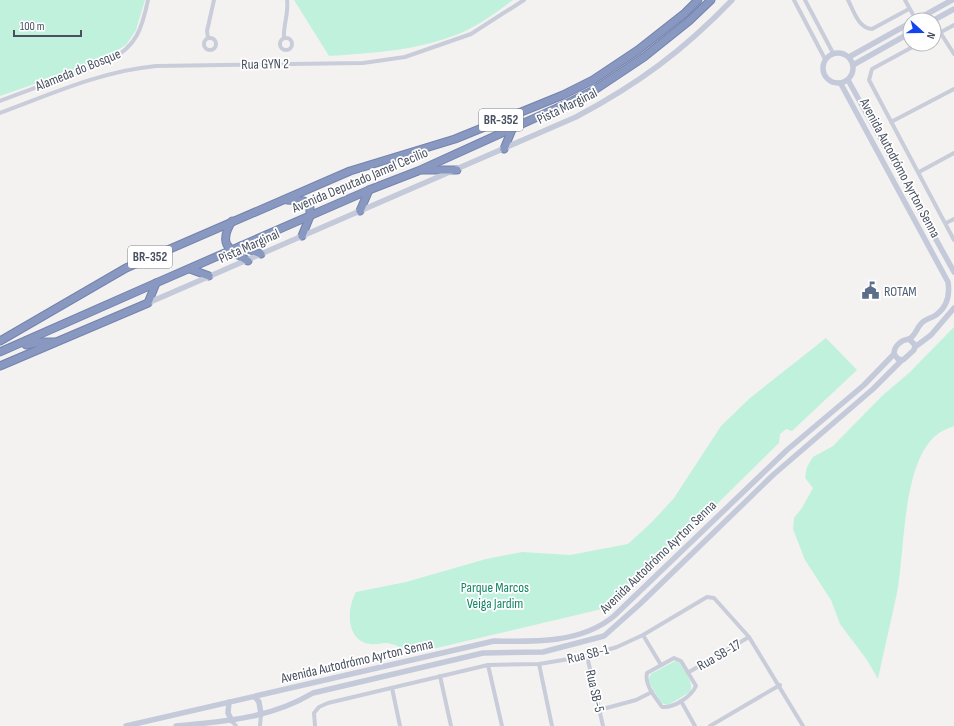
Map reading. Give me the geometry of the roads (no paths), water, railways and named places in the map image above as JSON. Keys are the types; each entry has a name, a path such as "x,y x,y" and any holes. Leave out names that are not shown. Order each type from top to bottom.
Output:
{"highway":[{"name":"Avenida Deputado Jamel Cecilio","path":"232,221 350,171 455,139 563,95 593,80 638,50 685,13 698,0"},
{"name":"Avenida Deputado Jamel Cecilio","path":"0,353 369,190 418,171 596,89 644,57 689,21 711,0"},
{"path":"504,149 512,127"},
{"path":"418,171 458,170"},
{"path":"360,211 369,190"},
{"path":"282,200 304,201 310,208 310,216 302,236"},
{"path":"232,221 225,236 227,245 231,251 248,261"},
{"name":"BR-352","path":"0,341 126,268 232,221"},
{"path":"241,246 261,254"},
{"path":"190,269 209,276"},
{"path":"0,366 148,303 156,283"},
{"path":"0,353 31,343 58,342"}],"street":[{"name":"Alameda do Bosque","path":"0,101 110,60 122,54 131,46 139,32 148,0"},
{"path":"208,38 207,31 214,0"},
{"path":"284,38 287,0"},
{"name":"Rua GYN 2","path":"0,113 99,76 134,68 164,66 363,63 405,57 471,34 524,0"},
{"name":"Pista Marginal","path":"148,303 458,170 576,117 622,91 682,49 732,0"},
{"path":"794,0 825,59"},
{"path":"805,0 833,53"},
{"path":"848,0 861,25 872,29 909,9"},
{"path":"905,0 911,12"},
{"path":"930,12 950,0 954,9 942,16"},
{"path":"942,31 954,25"},
{"path":"849,57 902,27"},
{"path":"942,35 954,54"},
{"path":"853,65 902,37"},
{"path":"903,52 872,69 868,80 919,172 954,240"},
{"path":"833,53 842,53 849,57 853,65 853,73 848,80 841,84 831,82 823,74 823,64 825,59 833,53"},
{"name":"Avenida Autodrómo Ayrton Senna","path":"848,80 954,272"},
{"name":"Avenida Autodrómo Ayrton Senna","path":"126,726 494,641 540,642 583,633 606,623 799,439 864,385 894,354 899,343 913,337 924,321 936,315 943,309 948,299 948,282 841,84"},
{"path":"891,122 954,89"},
{"path":"919,172 954,153"},
{"path":"946,223 954,219"},
{"name":"Avenida Autodrómo Ayrton Senna","path":"176,726 232,721 293,705 313,693 484,653 496,651 543,652 592,640 610,631 773,475 873,389 901,360 911,354 915,347 931,335 954,308"},
{"path":"909,339 915,347"},
{"path":"894,354 901,360"},
{"path":"679,553 684,560"},
{"name":"Rua SB-1","path":"315,726 314,713 319,707 328,703 488,665 539,664 587,656 617,647 643,635 707,597 714,598 749,637 780,685 803,726"},
{"path":"643,635 661,665"},
{"name":"Rua SB-17","path":"688,672 749,637"},
{"name":"Rua SB-5","path":"587,656 603,726"},
{"path":"674,658 681,661 688,672 696,686 693,692 670,708 662,707 652,692 646,678 647,673 674,658"},
{"path":"539,664 552,726"},
{"path":"488,665 502,726"},
{"path":"440,676 451,726"},
{"path":"710,726 780,685"},
{"path":"392,688 400,726"},
{"path":"599,710 636,700 652,692"},
{"path":"255,697 259,702 261,714 260,726"},
{"path":"681,701 695,726"},
{"path":"229,702 228,713 236,726"}],"place":[{"name":"ROTAM","path":"871,291"}],"park label":[{"name":"Parque Marcos Veiga Jardim","path":"495,596"}]}
